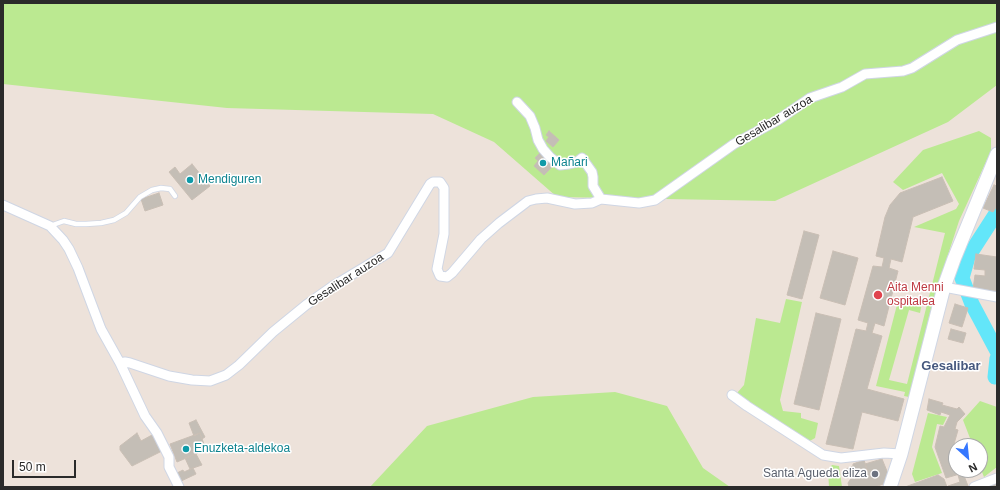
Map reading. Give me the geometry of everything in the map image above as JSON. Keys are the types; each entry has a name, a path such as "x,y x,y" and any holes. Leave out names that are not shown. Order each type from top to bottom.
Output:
{"main road":[{"path":"890,487 901,454 944,288 954,258 997,154"}],"street":[{"name":"Gesalibar auzoa","path":"120,363 130,363 169,376 192,380 210,381 226,375 239,365 272,332 306,305 333,286 388,253 430,184 435,181 440,182 444,188 444,234 437,269 439,275 444,278 449,277 481,239 528,201 547,198 575,204 592,203 601,200 639,204 655,200 734,144 778,120 810,98 842,87 865,74 903,71 912,68 957,40 997,27"},
{"path":"517,102 530,116 538,140 550,157 560,165 577,162 582,158 592,172 593,186 601,200"},
{"path":"3,205 50,226 69,249 78,268 99,324 120,363 142,410 157,433 169,457 169,466 179,487"},
{"path":"944,288 958,289 997,297"},
{"path":"732,395 823,455 841,458 884,453 901,454"},
{"path":"974,487 997,478"}],"lane":[{"path":"50,226 64,221 76,224 86,224 114,220 126,213 140,197 152,190 161,188 170,189 175,196"}],"green space":[{"path":"3,3 997,3 997,85 948,122 775,201 557,197 494,142 433,114 227,108 3,84"},
{"path":"979,131 991,138 991,151 959,221 934,298 909,397 904,396 905,392 876,386 899,297 922,303 920,313 909,310 889,380 907,384 945,233 914,227 956,209 959,204 942,173 903,190 893,182 923,150"},
{"path":"786,299 802,302 780,400 783,411 801,413 801,418 818,423 815,438 808,442 737,393 744,385 756,318 780,323"},
{"path":"615,392 667,406 703,468 730,487 370,487 427,426 533,397"},
{"path":"980,401 997,407 997,467 988,474 988,438 970,438 963,420"},
{"path":"928,413 947,417 943,425 937,424 932,447 942,473 915,482 912,474"},
{"path":"832,465 839,466 842,487 829,487 828,470"}],"building":[{"path":"549,131 559,140 553,147 546,141 549,137 546,135"},
{"name":"Mañari","path":"540,153 553,166 544,175 534,166 538,161 535,158"},
{"name":"Mendiguren","path":"192,164 210,186 192,200 169,172 175,167 180,174"},
{"name":"Aita Menni ospitalea","path":"942,177 953,201 913,217 902,262 891,259 889,268 898,271 884,326 875,323 872,333 882,336 867,389 904,399 898,421 862,412 853,449 826,444 856,329 866,331 868,323 858,320 873,266 882,267 884,258 876,256 885,217 890,205 900,193"},
{"path":"994,185 997,186 997,206 993,212 983,208"},
{"path":"159,193 163,205 145,211 141,199"},
{"path":"804,231 819,235 802,299 787,295"},
{"path":"833,251 858,258 845,305 820,298"},
{"path":"976,254 997,257 997,291 973,289 975,275 985,276 985,270 974,269"},
{"path":"955,304 968,308 962,327 949,323"},
{"path":"816,313 841,319 819,410 794,404"},
{"path":"951,329 966,333 963,343 948,339"},
{"path":"929,399 943,403 942,405 957,409 959,407 965,414 957,422 955,429 958,430 956,438 948,438 948,477 946,478 935,447 940,426 944,427 950,415 941,412 940,415 927,410"},
{"path":"196,420 205,437 202,439 200,433 194,436 189,423"},
{"path":"137,433 141,441 152,435 162,451 132,466 120,450 120,446"},
{"name":"Enuzketa-aldekoa","path":"200,433 205,447 197,451 198,453 177,462 170,444"},
{"path":"196,454 202,465 190,469 185,458"},
{"name":"Santa Agueda eliza","path":"882,459 889,476 886,483 875,487 849,487 848,483 852,477 868,472 865,464"},
{"path":"864,460 868,472 852,477 849,476 846,469 853,466 853,464"},
{"path":"193,468 196,474 179,482 175,474 183,470 184,472"},
{"path":"938,475 944,479 947,487 905,487"},
{"path":"959,478 965,478 968,486 947,487 948,486 960,482"},
{"path":"996,483 997,487 985,487"}],"waterway":[{"path":"997,212 968,257 962,278 972,304 997,351"},
{"path":"995,377 997,358"}],"place":[{"name":"Mañari","path":"543,163"},
{"name":"Mendiguren","path":"190,180"},
{"name":"Aita Menni ospitalea","path":"878,295"},
{"name":"Enuzketa-aldekoa","path":"186,449"},
{"name":"Santa Agueda eliza","path":"875,474"}],"district":[{"name":"Gesalibar","path":"951,366"}]}
